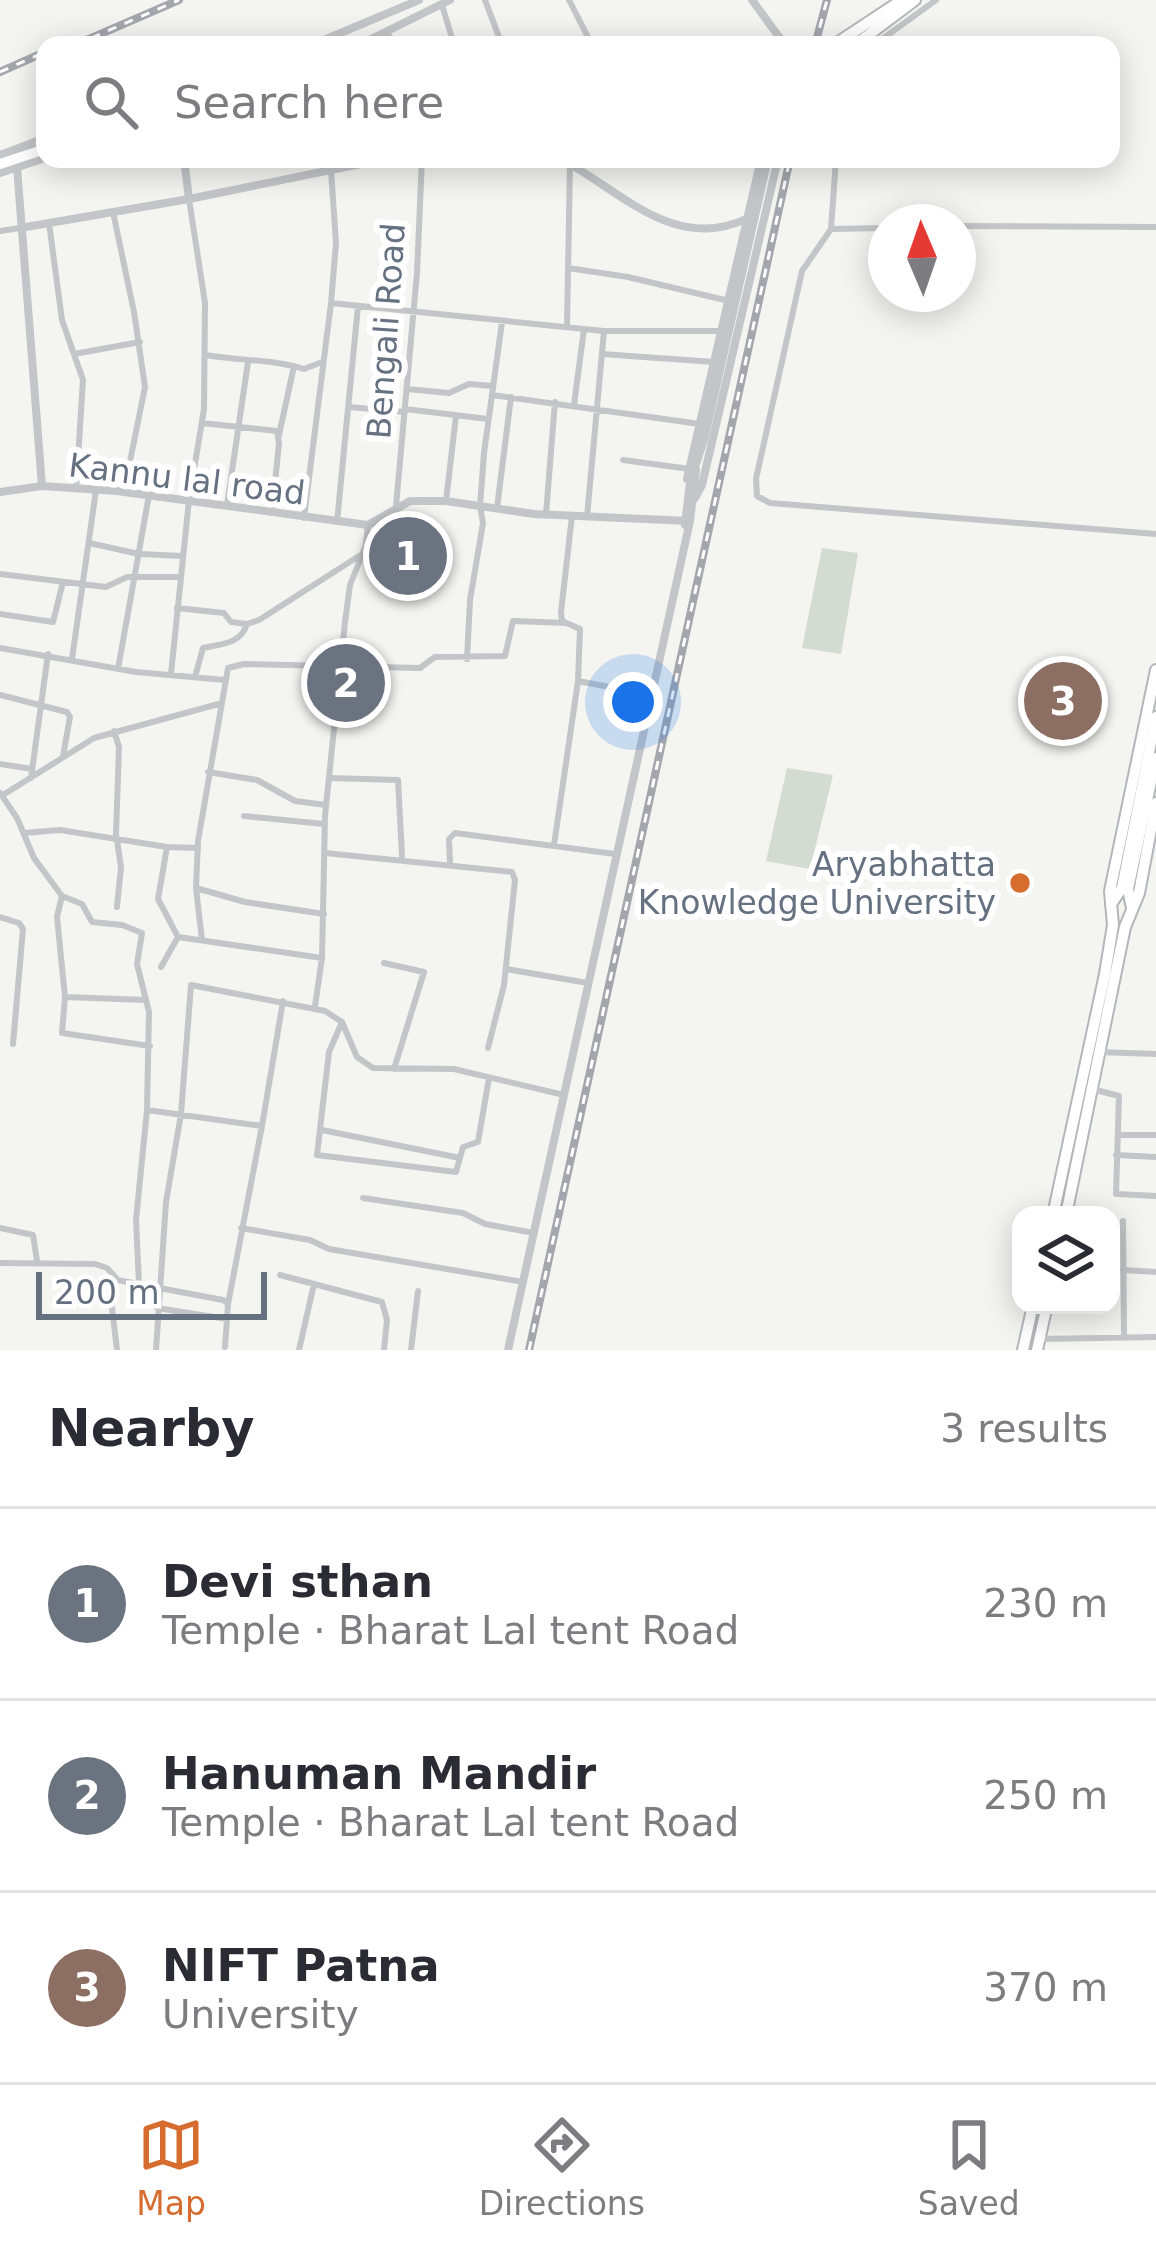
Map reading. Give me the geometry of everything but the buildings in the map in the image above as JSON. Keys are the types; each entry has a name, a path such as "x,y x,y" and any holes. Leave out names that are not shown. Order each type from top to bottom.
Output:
{"main road":[{"path":"849,36 902,0"},
{"path":"867,36 915,0"},
{"path":"0,159 36,151"},
{"path":"1119,926 1110,891 1156,670"},
{"path":"1132,908 1125,888 1156,717"},
{"path":"1111,904 1125,888 1156,758"},
{"path":"1066,1206 1068,1173 1119,926 1132,908 1151,858 1156,805"},
{"path":"1056,1206 1092,1089 1094,1051"},
{"path":"1023,1350 1031,1314"},
{"path":"1038,1345 1044,1314"}],"street":[{"path":"333,36 419,0"},
{"path":"485,0 499,36"},
{"path":"569,0 587,36"},
{"path":"752,0 778,36"},
{"path":"886,36 936,0"},
{"path":"380,36 446,2 452,36"},
{"path":"0,159 36,142"},
{"path":"0,173 36,161"},
{"path":"17,167 42,486"},
{"path":"171,674 206,355 205,303 185,168"},
{"path":"0,231 189,200 341,168"},
{"name":"Bengali Road","path":"396,506 421,168"},
{"path":"566,168 567,327"},
{"path":"576,168 610,193 675,225 719,228 749,217"},
{"path":"508,1350 652,694 700,424 763,168"},
{"path":"693,470 763,168"},
{"path":"686,523 702,485 776,168"},
{"path":"835,168 831,229 802,272 756,479 757,496 762,501 1156,534"},
{"path":"304,518 336,243 331,170"},
{"path":"113,212 140,342 144,405 123,492"},
{"path":"49,223 62,320 84,387 76,488"},
{"path":"976,226 1156,227"},
{"path":"831,229 868,228"},
{"path":"568,268 730,301"},
{"path":"331,303 604,331 722,331"},
{"path":"337,522 358,305"},
{"path":"467,659 470,600 483,523 480,506 488,418 502,322"},
{"path":"574,405 584,329"},
{"path":"587,517 604,331"},
{"path":"74,354 140,342"},
{"path":"602,354 714,362"},
{"path":"206,355 313,368 322,362"},
{"path":"227,506 248,362"},
{"path":"272,513 279,435 294,366"},
{"path":"406,389 449,393 469,384 511,397 700,424"},
{"path":"496,508 511,397"},
{"path":"546,514 556,403"},
{"path":"349,407 488,418"},
{"path":"446,501 456,416"},
{"path":"202,423 271,430 279,435"},
{"path":"623,460 693,470"},
{"path":"692,485 694,499"},
{"name":"Kannu lal road","path":"0,492 42,486 123,492 368,525"},
{"path":"72,659 96,490"},
{"path":"118,669 149,495"},
{"path":"315,1006 322,958 324,824 349,593 368,525 410,501 686,523"},
{"path":"566,623 561,607 572,516"},
{"path":"89,543 139,554 183,556"},
{"path":"195,677 202,648 239,638 247,624 363,554"},
{"path":"0,574 106,586 135,577 181,578"},
{"path":"0,614 52,622 63,582"},
{"path":"177,608 215,610 231,622 247,624"},
{"path":"202,940 196,888 198,848 225,680 234,664 421,668 435,657 505,656 513,621 566,623 580,629 578,682 554,845"},
{"path":"0,648 118,669 225,680"},
{"path":"32,774 48,654"},
{"path":"578,682 652,694"},
{"path":"0,695 62,708 70,717 63,756"},
{"path":"139,1284 136,1220 150,1046 147,1000 137,970 143,940 139,929 92,922 82,904 62,896 34,858 2,794 114,731 222,703"},
{"path":"114,731 119,747 117,908"},
{"path":"0,764 32,774"},
{"path":"208,772 256,780 295,801 326,805"},
{"path":"329,778 398,780 402,858"},
{"path":"244,816 324,824"},
{"path":"24,833 60,830 198,848"},
{"path":"451,863 449,839 454,833 615,854"},
{"path":"167,847 158,899 178,937"},
{"path":"323,853 500,868 514,876 506,969 488,1048"},
{"path":"196,888 245,902 324,914"},
{"path":"62,896 57,917 65,997 62,1030 66,1036 150,1046"},
{"path":"0,917 19,922 23,929 13,1044"},
{"path":"178,937 322,958"},
{"path":"160,968 178,937"},
{"path":"384,963 424,972 394,1069"},
{"path":"506,969 588,983"},
{"path":"156,1350 167,1190 181,1114 191,985 315,1006 342,1022 361,1062 373,1068 444,1068 564,1095"},
{"path":"65,997 147,1000"},
{"path":"225,1347 228,1304 283,1000"},
{"path":"342,1022 329,1052 317,1155 452,1173 460,1168 463,1147 478,1142 489,1078"},
{"path":"1094,1051 1156,1054"},
{"path":"1092,1089 1119,1096 1116,1194 1156,1196"},
{"path":"147,1109 262,1126"},
{"path":"322,1130 461,1158"},
{"path":"1117,1135 1156,1135"},
{"path":"1115,1154 1156,1157"},
{"path":"363,1198 455,1211 484,1224 535,1233"},
{"path":"1124,1221 1124,1337"},
{"path":"0,1228 33,1235 37,1261"},
{"path":"241,1228 310,1240 329,1249 523,1282"},
{"path":"0,1264 102,1265 118,1280 228,1304"},
{"path":"1123,1270 1156,1272"},
{"path":"280,1275 382,1302 387,1320 384,1350"},
{"path":"117,1350 110,1291 118,1280"},
{"path":"299,1350 314,1284"},
{"path":"411,1350 418,1291"},
{"path":"157,1308 227,1319"},
{"path":"1038,1345 1156,1337"}],"shaded area":[{"path":"822,548 858,553 841,654 802,648"},
{"path":"787,768 833,775 810,869 766,861"}],"railway":[{"path":"96,36 179,0"},
{"path":"817,36 827,0"},
{"path":"0,72 36,56"},
{"path":"529,1350 788,168"}],"place":[{"name":"Devi sthan","path":"408,556"},
{"name":"Hanuman Mandir","path":"346,683"},
{"name":"NIFT Patna","path":"1063,701"},
{"name":"Aryabhatta Knowledge University","path":"1020,883"}]}
